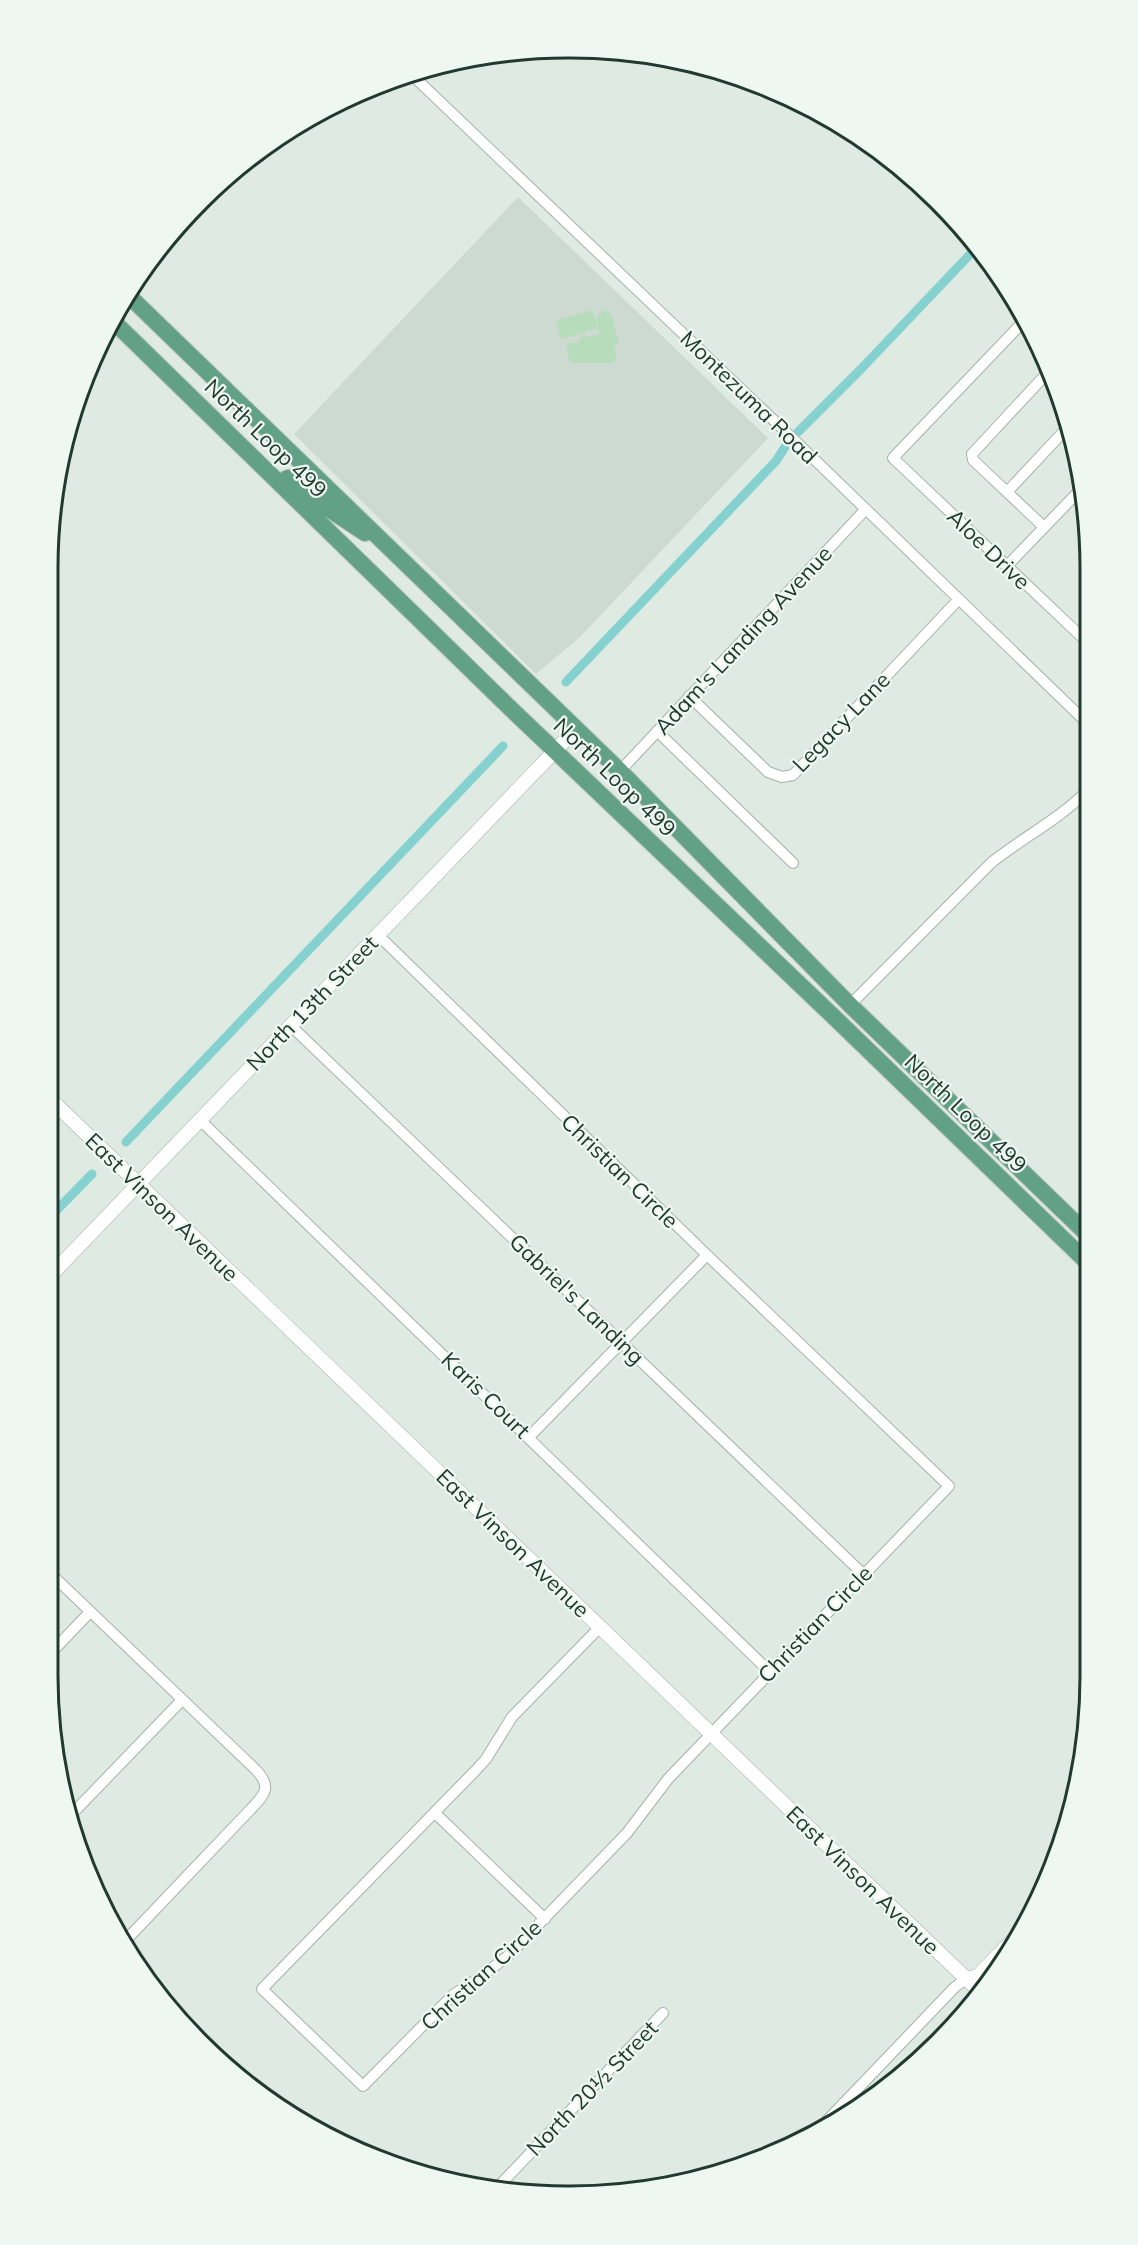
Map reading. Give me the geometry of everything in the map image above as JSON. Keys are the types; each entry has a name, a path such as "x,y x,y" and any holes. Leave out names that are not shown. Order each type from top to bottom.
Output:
{"main road":[{"name":"North Loop 499","path":"135,302 620,771 850,1005 1080,1227"},
{"name":"North Loop 499","path":"120,327 555,751 1080,1255"},
{"path":"281,484 285,479 295,478 324,506 362,532 382,541"},
{"path":"726,915 771,943 841,1007 850,1005"}],"street":[{"name":"Montezuma Road","path":"419,82 1080,716"},
{"name":"Aloe Drive","path":"1018,326 893,458 1080,635"},
{"path":"1042,378 972,453 973,459 1044,527"},
{"path":"1007,492 1061,434"},
{"path":"1007,566 1074,496"},
{"name":"Adam's Landing Avenue","path":"620,771 866,509"},
{"name":"Legacy Lane","path":"689,696 768,772 782,777 793,775 959,599"},
{"name":"North 13th Street","path":"58,1268 576,729"},
{"path":"657,731 793,863"},
{"path":"850,1005 991,863 1011,847 1061,815 1080,798"},
{"name":"Christian Circle","path":"378,935 707,1255 949,1486 668,1779 627,1833 510,1955 453,1995 363,2086 262,1989 435,1813"},
{"name":"Gabriel's Landing","path":"290,1025 863,1574"},
{"name":"East Vinson Avenue","path":"58,1107 974,1987"},
{"name":"Karis Court","path":"200,1120 770,1672"},
{"path":"529,1437 707,1255"},
{"path":"58,1581 261,1775 266,1786 265,1792 250,1810 130,1936"},
{"path":"58,1646 90,1612"},
{"path":"545,1918 435,1813 486,1759 512,1717 600,1627"},
{"path":"76,1809 182,1700"},
{"path":"838,2109 955,1987 966,1979 978,1976 992,1962"},
{"name":"North 20½ Street","path":"503,2182 663,2013"}],"shaded area":[{"path":"518,197 768,438 580,637 536,674 294,434"}],"green space":[{"path":"592,310 598,328 561,339 556,321"},
{"path":"605,310 613,319 619,339 614,349 615,360 612,363 573,363 569,360 566,347 569,343 577,343 583,334 588,337 599,334 597,316"}],"waterway":[{"path":"798,432 971,254"},
{"path":"566,682 776,461 785,447"},
{"path":"126,1142 503,746"},
{"path":"58,1209 92,1174"}]}
